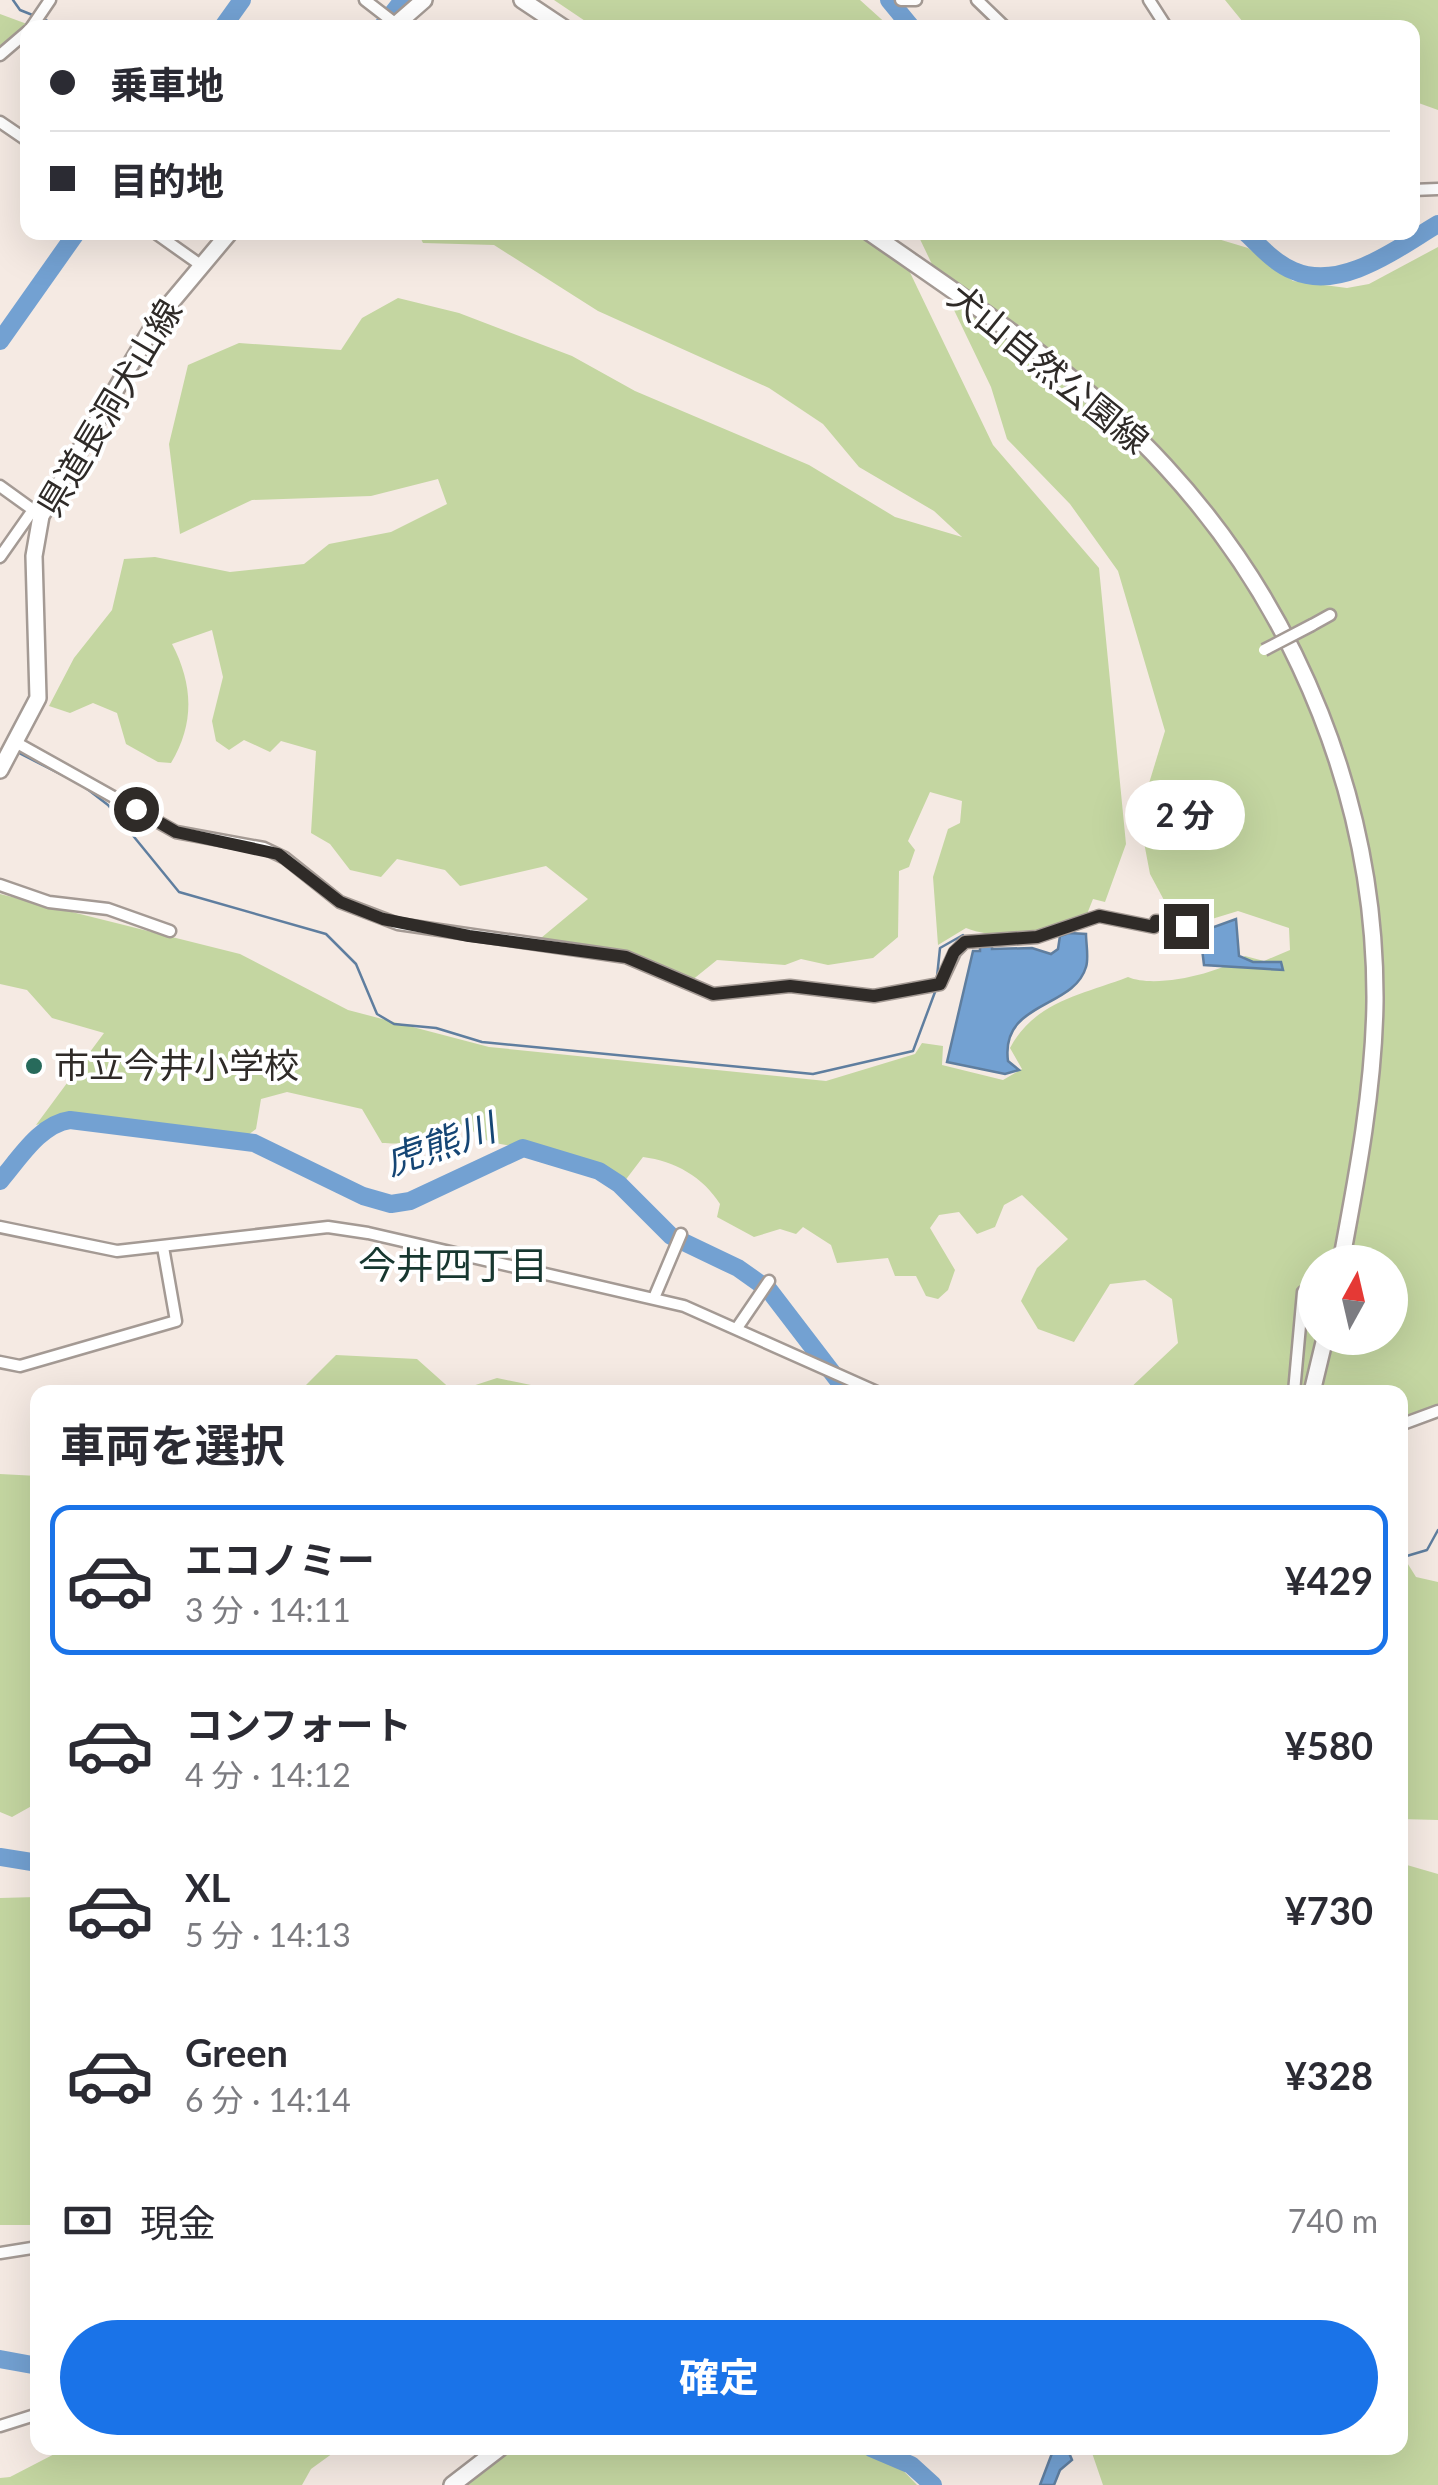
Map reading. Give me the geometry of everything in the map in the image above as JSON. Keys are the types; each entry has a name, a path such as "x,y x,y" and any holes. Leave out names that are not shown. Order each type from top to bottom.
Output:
{"main road":[{"path":"394,20 424,0"},
{"path":"522,0 552,20"},
{"name":"県道長洞犬山線","path":"0,770 38,698 34,556 37,513 158,318 223,240"},
{"name":"犬山自然公園線","path":"880,240 1011,332 1138,438 1195,501 1243,563 1295,650 1345,783 1362,861 1374,960 1372,1051 1343,1245"},
{"path":"1314,1385 1320,1355"},
{"path":"452,2485 491,2455"}],"street":[{"path":"365,0 389,20"},
{"path":"902,0 916,0"},
{"path":"977,0 998,20"},
{"path":"0,55 20,37"},
{"path":"165,240 202,266"},
{"path":"0,486 37,513 0,557"},
{"path":"1264,650 1330,615"},
{"path":"14,749 176,832 278,854 340,902 383,919 469,936 626,957 713,994 790,986 874,996 940,984 954,952 965,942 1037,937 1099,916 1154,927 1156,921 1186,926"},
{"path":"0,885 49,902 108,909 170,932"},
{"path":"0,1226 91,1248 163,1247 328,1227 654,1298 737,1328 862,1385"},
{"path":"654,1298 681,1234"},
{"path":"0,1362 20,1366 176,1321 163,1247"},
{"path":"737,1328 769,1281"},
{"path":"1295,1385 1298,1348"},
{"path":"1408,1421 1438,1411"},
{"path":"0,2253 30,2248"},
{"path":"0,2426 30,2417"}],"green space":[{"path":"554,0 860,0 882,20 584,20"},
{"path":"1225,0 1438,0 1438,110 1420,104 1420,20 1241,20"},
{"path":"0,14 20,21 20,30 0,48"},
{"path":"422,240 894,240 993,445 1099,568 1126,844 1105,902 1093,899 1087,914 1042,929 997,935 966,928 938,945 933,877 948,829 960,823 962,801 930,792 908,841 915,850 909,867 899,871 898,937 873,958 828,965 801,959 785,965 717,960 691,981 627,951 541,938 588,899 546,866 460,886 445,870 397,859 381,877 350,870 330,844 311,833 316,751 281,741 270,752 244,740 229,750 216,741 212,721 223,677 212,630 172,644 184,674 188,704 184,733 171,763 158,762 126,744 117,713 93,703 70,713 49,706 74,658 112,610 124,559 155,557 230,572 304,564 329,544 391,532 447,504 438,479 371,496 252,500 180,534 169,444 188,365 239,343 341,350 362,318 398,298 459,313 572,356 635,391 809,465 895,517 962,537 934,511 859,467 823,424 769,388 598,311 494,245"},
{"path":"920,240 1221,240 1248,248 1293,281 1347,288 1369,284 1438,247 1438,1406 1408,1418 1408,1385 1133,1385 1178,1343 1172,1299 1145,1280 1110,1284 1074,1342 1038,1329 1021,1301 1037,1268 1068,1239 1022,1195 1004,1205 995,1227 977,1234 959,1212 939,1215 930,1228 955,1270 948,1290 938,1299 926,1296 916,1276 895,1276 888,1258 837,1263 831,1245 803,1227 796,1234 780,1229 754,1237 717,1217 720,1204 697,1178 655,1159 643,1157 624,1182 576,1161 491,1142 461,1127 415,1141 382,1143 362,1109 287,1092 261,1099 256,1129 244,1138 66,1116 36,1125 104,1033 52,1018 27,990 0,984 0,894 240,954 348,1010 489,1047 826,1081 915,1054 922,1043 943,1046 942,1065 1003,1080 1022,1069 1010,1048 1020,1032 1061,1002 1128,977 1171,980 1220,968 1245,956 1264,961 1290,950 1289,928 1238,911 1202,922 1173,917 1150,874 1139,816 1165,731 1118,571 1070,504 1007,439 991,387"},
{"path":"336,1355 417,1359 446,1385 306,1385"},
{"path":"497,1378 531,1385 476,1385"},
{"path":"0,1474 30,1476 30,1807 12,1817 0,1812"},
{"path":"1408,1564 1416,1577 1438,1582 1438,1820 1408,1819"},
{"path":"1408,1865 1438,1874 1438,2485 1103,2485 1093,2455 1408,2455"},
{"path":"30,1897 30,2225 0,2225 0,1898"},
{"path":"52,2455 330,2455 311,2469 302,2485 0,2485 0,2478 10,2477"},
{"path":"504,2455 876,2455 894,2461 917,2485 465,2485"}],"water":[{"path":"1236,919 1239,956 1253,962 1281,962 1283,970 1204,965 1200,932"},
{"path":"1086,934 1086,967 1068,991 1015,1027 1009,1041 1008,1061 1019,1070 1005,1074 947,1062 973,951 980,951 980,943 992,943 992,949 1032,948 1051,954 1058,949 1060,936"},
{"path":"1051,2455 1070,2455 1072,2460 1060,2470 1054,2485 1040,2485"}],"waterway":[{"path":"13,0 20,10 35,16"},
{"path":"228,20 242,0"},
{"path":"387,20 403,0"},
{"path":"889,0 905,20"},
{"path":"1420,235 1438,224"},
{"path":"0,341 71,240"},
{"path":"1253,240 1287,268 1312,276 1350,271 1412,240"},
{"path":"17,752 82,785 108,805 179,892 326,934 356,964 377,1014 394,1024 436,1028 482,1042 813,1074 913,1051 935,992"},
{"path":"937,977 940,948 963,935"},
{"name":"虎熊川","path":"0,1181 40,1135 70,1120 254,1143 363,1196 391,1204 410,1201 523,1148 599,1171 619,1184 671,1236 738,1268 769,1290 842,1385"},
{"path":"1408,1556 1427,1550 1438,1530"},
{"path":"0,1857 30,1862"},
{"path":"0,2359 30,2365"},
{"path":"887,2455 911,2465 933,2485"}],"place":[{"name":"市立今井小学校","path":"34,1066"}],"district":[{"name":"今井四丁目","path":"453,1266"}],"route":[{"path":"136,809 176,832 278,854 340,902 398,924 614,954 696,988 726,996 790,986 874,996 940,984 954,952 965,942 1037,937 1099,916 1154,927 1156,921 1186,926"}]}
